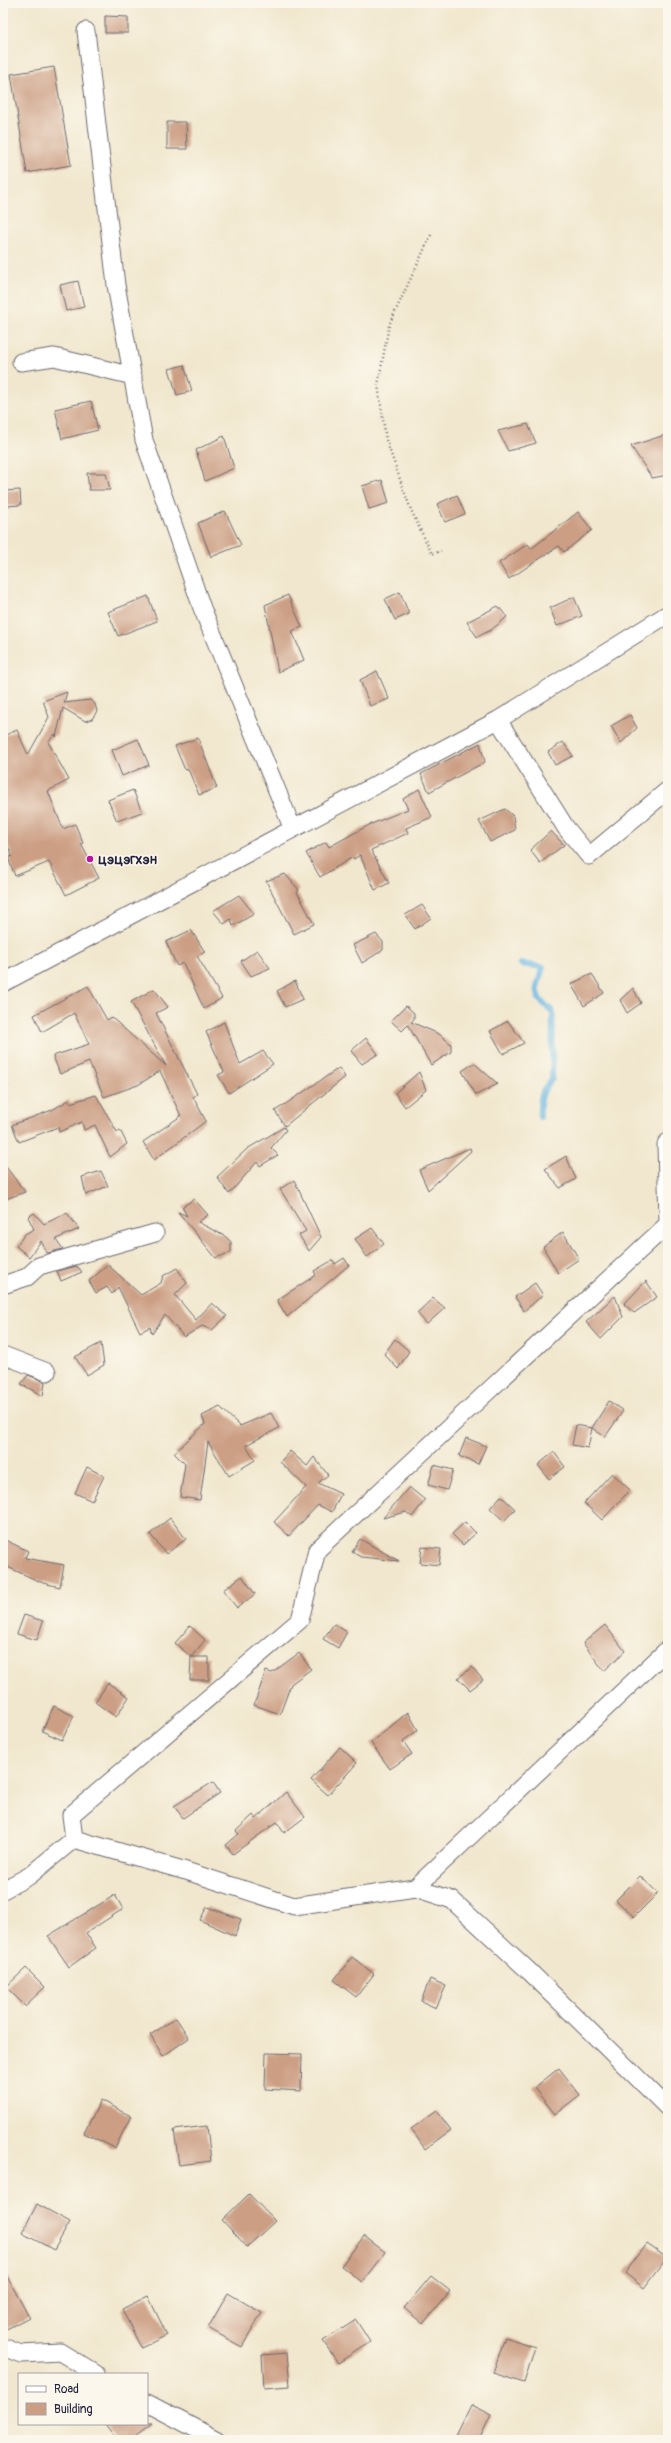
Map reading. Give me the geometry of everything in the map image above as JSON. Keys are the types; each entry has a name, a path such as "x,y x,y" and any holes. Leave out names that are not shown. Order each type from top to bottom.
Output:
{"street":[{"path":"86,31 116,285 144,440 202,608 292,827"},
{"path":"21,362 54,357 132,376"},
{"path":"3,983 292,827 498,720 668,614"},
{"path":"498,720 566,828 589,856 668,790"},
{"path":"74,1839 71,1815 300,1620 317,1550 668,1223 666,1144 668,1142"},
{"path":"3,1285 27,1277 39,1266 155,1233"},
{"path":"3,1355 47,1372"},
{"path":"415,1888 668,1649"},
{"path":"74,1839 294,1906 415,1888 452,1900 530,1972 668,2108"},
{"path":"3,1890 28,1876 74,1839"},
{"path":"3,2348 21,2354 60,2352 94,2373"},
{"path":"148,2404 217,2440"}],"path":[{"path":"431,234 389,325 378,385 386,440 411,510 432,554 441,551"}],"building":[{"path":"105,16 128,17 128,33 105,33"},
{"path":"54,67 71,165 27,173 11,74"},
{"path":"167,122 186,122 187,149 167,149"},
{"path":"78,281 84,307 66,311 60,285"},
{"path":"184,365 192,391 177,395 169,369"},
{"path":"91,401 98,430 62,439 55,409"},
{"path":"528,424 536,443 508,451 498,431"},
{"path":"668,434 668,475 652,478 631,446"},
{"path":"224,436 234,468 205,481 196,450"},
{"path":"87,473 106,473 110,490 89,490"},
{"path":"382,480 389,503 369,509 362,486"},
{"path":"20,490 21,505 6,506 5,491"},
{"path":"457,495 465,514 445,522 437,504"},
{"path":"225,511 241,545 211,557 198,523"},
{"path":"578,512 592,530 564,552 559,546 509,579 499,563 528,544 531,549"},
{"path":"400,592 409,614 395,620 385,599"},
{"path":"288,595 302,627 292,631 304,660 278,672 265,605"},
{"path":"148,596 157,621 118,636 108,612"},
{"path":"574,597 582,616 557,626 550,608"},
{"path":"498,606 507,617 491,630 477,637 467,622"},
{"path":"377,671 389,699 370,706 360,680"},
{"path":"67,692 64,703 90,700 95,704 97,711 92,719 85,721 63,708 56,737 55,734 48,742 69,780 48,791 63,829 75,824 83,843 81,844 99,878 66,895 49,862 15,876 8,858 12,856 3,833 3,736 17,730 28,755 49,717 43,701"},
{"path":"630,715 637,728 621,743 611,726"},
{"path":"198,738 217,788 199,795 188,769 185,770 175,746"},
{"path":"138,739 149,765 122,776 112,750"},
{"path":"563,742 573,756 555,765 548,752"},
{"path":"480,743 485,762 429,792 421,774"},
{"path":"419,789 432,817 406,828 408,833 371,850 389,883 375,890 360,855 354,859 353,857 320,877 306,853 326,842 329,847 369,825 408,809 403,799"},
{"path":"133,790 142,812 117,821 108,800"},
{"path":"505,809 513,816 515,830 490,842 479,821"},
{"path":"551,831 564,845 540,863 530,850"},
{"path":"285,874 299,890 297,892 314,924 294,934 266,881"},
{"path":"239,895 254,914 233,926 231,919 224,924 213,911"},
{"path":"422,905 431,918 415,929 405,915"},
{"path":"191,930 205,952 197,956 222,998 204,1009 183,963 177,966 166,942"},
{"path":"376,934 383,942 383,950 362,963 353,945"},
{"path":"257,950 270,968 251,976 241,961"},
{"path":"592,974 604,993 584,1006 571,984"},
{"path":"295,981 303,999 285,1007 277,991"},
{"path":"88,986 107,1020 111,1017 166,1066 131,1002 154,989 168,1007 156,1013 197,1094 193,1097 206,1121 154,1160 143,1142 181,1116 160,1071 138,1085 104,1097 89,1062 60,1074 53,1056 89,1044 74,1013 42,1032 34,1015"},
{"path":"633,988 641,1003 627,1013 620,1000"},
{"path":"406,1006 414,1013 414,1019 411,1022 439,1034 451,1044 451,1052 431,1065 408,1025 402,1031 391,1021"},
{"path":"508,1021 524,1043 503,1054 490,1031"},
{"path":"224,1022 240,1064 263,1051 273,1064 229,1093 218,1075 224,1072 206,1032"},
{"path":"366,1038 378,1054 362,1064 351,1051"},
{"path":"474,1063 498,1084 476,1095 462,1071"},
{"path":"339,1068 345,1077 285,1126 275,1111"},
{"path":"419,1072 426,1090 405,1107 395,1093"},
{"path":"96,1095 117,1132 120,1130 127,1144 110,1157 95,1125 84,1130 82,1122 59,1132 58,1127 19,1142 12,1125 52,1110 69,1100 70,1103"},
{"path":"284,1127 286,1130 271,1148 278,1155 260,1166 257,1162 229,1194 217,1177 247,1149"},
{"path":"470,1148 471,1151 428,1190 419,1170"},
{"path":"566,1156 576,1179 560,1188 545,1169"},
{"path":"3,1163 25,1192 3,1200"},
{"path":"101,1171 108,1186 86,1195 82,1177"},
{"path":"294,1180 321,1237 309,1251 299,1235 306,1231 280,1189"},
{"path":"194,1199 208,1215 198,1222 226,1237 231,1242 231,1252 216,1258 178,1212 187,1216 182,1207"},
{"path":"34,1213 44,1224 67,1213 79,1229 56,1239 63,1249 47,1253 41,1241 29,1257 16,1246 25,1234 34,1229 28,1217"},
{"path":"372,1228 384,1244 367,1257 355,1239"},
{"path":"563,1232 579,1259 558,1273 543,1247"},
{"path":"344,1258 349,1265 287,1317 277,1300 316,1275 314,1271 333,1260 335,1264"},
{"path":"108,1265 141,1295 161,1283 163,1276 177,1268 187,1283 175,1295 196,1320 212,1303 227,1316 212,1330 202,1326 184,1337 165,1315 152,1334 150,1327 140,1332 118,1287 112,1294 107,1287 96,1293 89,1281"},
{"path":"77,1266 82,1272 61,1281 57,1271"},
{"path":"646,1281 657,1297 634,1313 624,1304"},
{"path":"535,1283 543,1295 524,1311 515,1297"},
{"path":"615,1296 623,1317 601,1339 586,1322"},
{"path":"433,1298 445,1308 427,1324 417,1313"},
{"path":"395,1339 409,1351 398,1369 384,1354"},
{"path":"101,1343 104,1365 87,1375 75,1357"},
{"path":"28,1375 45,1382 43,1396 21,1384"},
{"path":"609,1401 623,1411 605,1437 592,1428"},
{"path":"220,1407 240,1426 271,1413 279,1428 246,1445 255,1460 229,1476 208,1442 200,1500 180,1497 185,1464 174,1453 205,1424 202,1416"},
{"path":"576,1425 592,1428 588,1448 572,1445"},
{"path":"466,1438 486,1446 478,1464 459,1456"},
{"path":"290,1451 307,1466 314,1457 328,1475 318,1483 341,1494 332,1512 318,1505 289,1536 274,1522 306,1487 280,1462"},
{"path":"554,1452 565,1467 549,1479 538,1465"},
{"path":"434,1465 453,1470 447,1490 428,1485"},
{"path":"87,1467 104,1476 92,1501 75,1493"},
{"path":"612,1473 630,1490 602,1520 584,1503"},
{"path":"409,1487 425,1500 412,1517 406,1512 383,1518"},
{"path":"501,1496 515,1509 504,1521 490,1508"},
{"path":"170,1518 186,1539 166,1554 150,1534"},
{"path":"465,1522 476,1533 463,1545 452,1534"},
{"path":"3,1539 28,1551 25,1558 64,1565 60,1587 43,1583 3,1565"},
{"path":"360,1539 399,1561 361,1557 352,1552"},
{"path":"422,1547 441,1549 439,1565 420,1563"},
{"path":"242,1576 255,1594 237,1608 223,1590"},
{"path":"24,1615 43,1621 37,1640 17,1634"},
{"path":"334,1624 347,1632 338,1648 323,1639"},
{"path":"605,1625 625,1651 604,1671 583,1643"},
{"path":"190,1626 205,1640 191,1657 175,1643"},
{"path":"299,1653 311,1669 291,1684 280,1714 254,1705 266,1671 272,1673"},
{"path":"191,1657 209,1657 209,1680 190,1680"},
{"path":"472,1667 483,1680 470,1690 458,1678"},
{"path":"108,1683 129,1697 116,1717 95,1702"},
{"path":"54,1706 74,1716 62,1740 42,1731"},
{"path":"408,1712 418,1730 403,1741 412,1754 390,1769 371,1743"},
{"path":"340,1747 357,1763 328,1795 311,1780"},
{"path":"213,1782 220,1793 183,1818 174,1806"},
{"path":"286,1792 305,1817 284,1833 277,1822 233,1854 226,1845 239,1834 236,1831 253,1815 256,1819"},
{"path":"640,1876 658,1893 634,1917 616,1900"},
{"path":"115,1895 123,1909 86,1933 96,1948 69,1967 48,1936"},
{"path":"207,1907 241,1919 235,1936 200,1920"},
{"path":"352,1957 374,1974 356,1997 334,1980"},
{"path":"26,1968 45,1987 25,2006 6,1987"},
{"path":"430,1979 446,1986 436,2008 421,2001"},
{"path":"176,2018 189,2038 163,2056 150,2035"},
{"path":"266,2053 302,2054 301,2091 265,2089"},
{"path":"559,2068 580,2095 555,2114 534,2088"},
{"path":"101,2100 131,2116 115,2148 84,2133"},
{"path":"437,2111 451,2130 425,2149 411,2129"},
{"path":"207,2126 211,2161 179,2165 174,2130"},
{"path":"249,2194 275,2221 247,2247 222,2220"},
{"path":"37,2204 70,2222 54,2250 22,2233"},
{"path":"364,2236 385,2252 362,2282 341,2266"},
{"path":"647,2244 667,2258 644,2288 625,2273"},
{"path":"3,2269 29,2317 3,2331"},
{"path":"431,2276 450,2291 423,2324 404,2308"},
{"path":"228,2293 262,2313 242,2347 208,2328"},
{"path":"148,2296 167,2335 141,2348 122,2309"},
{"path":"356,2320 370,2342 338,2363 323,2341"},
{"path":"505,2337 535,2347 524,2383 493,2373"},
{"path":"287,2353 290,2386 264,2388 262,2355"},
{"path":"471,2405 491,2415 479,2440 454,2440"},
{"path":"152,2424 131,2440 117,2440 106,2425"}],"waterway":[{"path":"521,964 543,967 537,987 539,999 553,1012 552,1079 543,1092 540,1106 540,1117"}],"place":[{"name":"цэцэгхэн","path":"90,859"}]}
